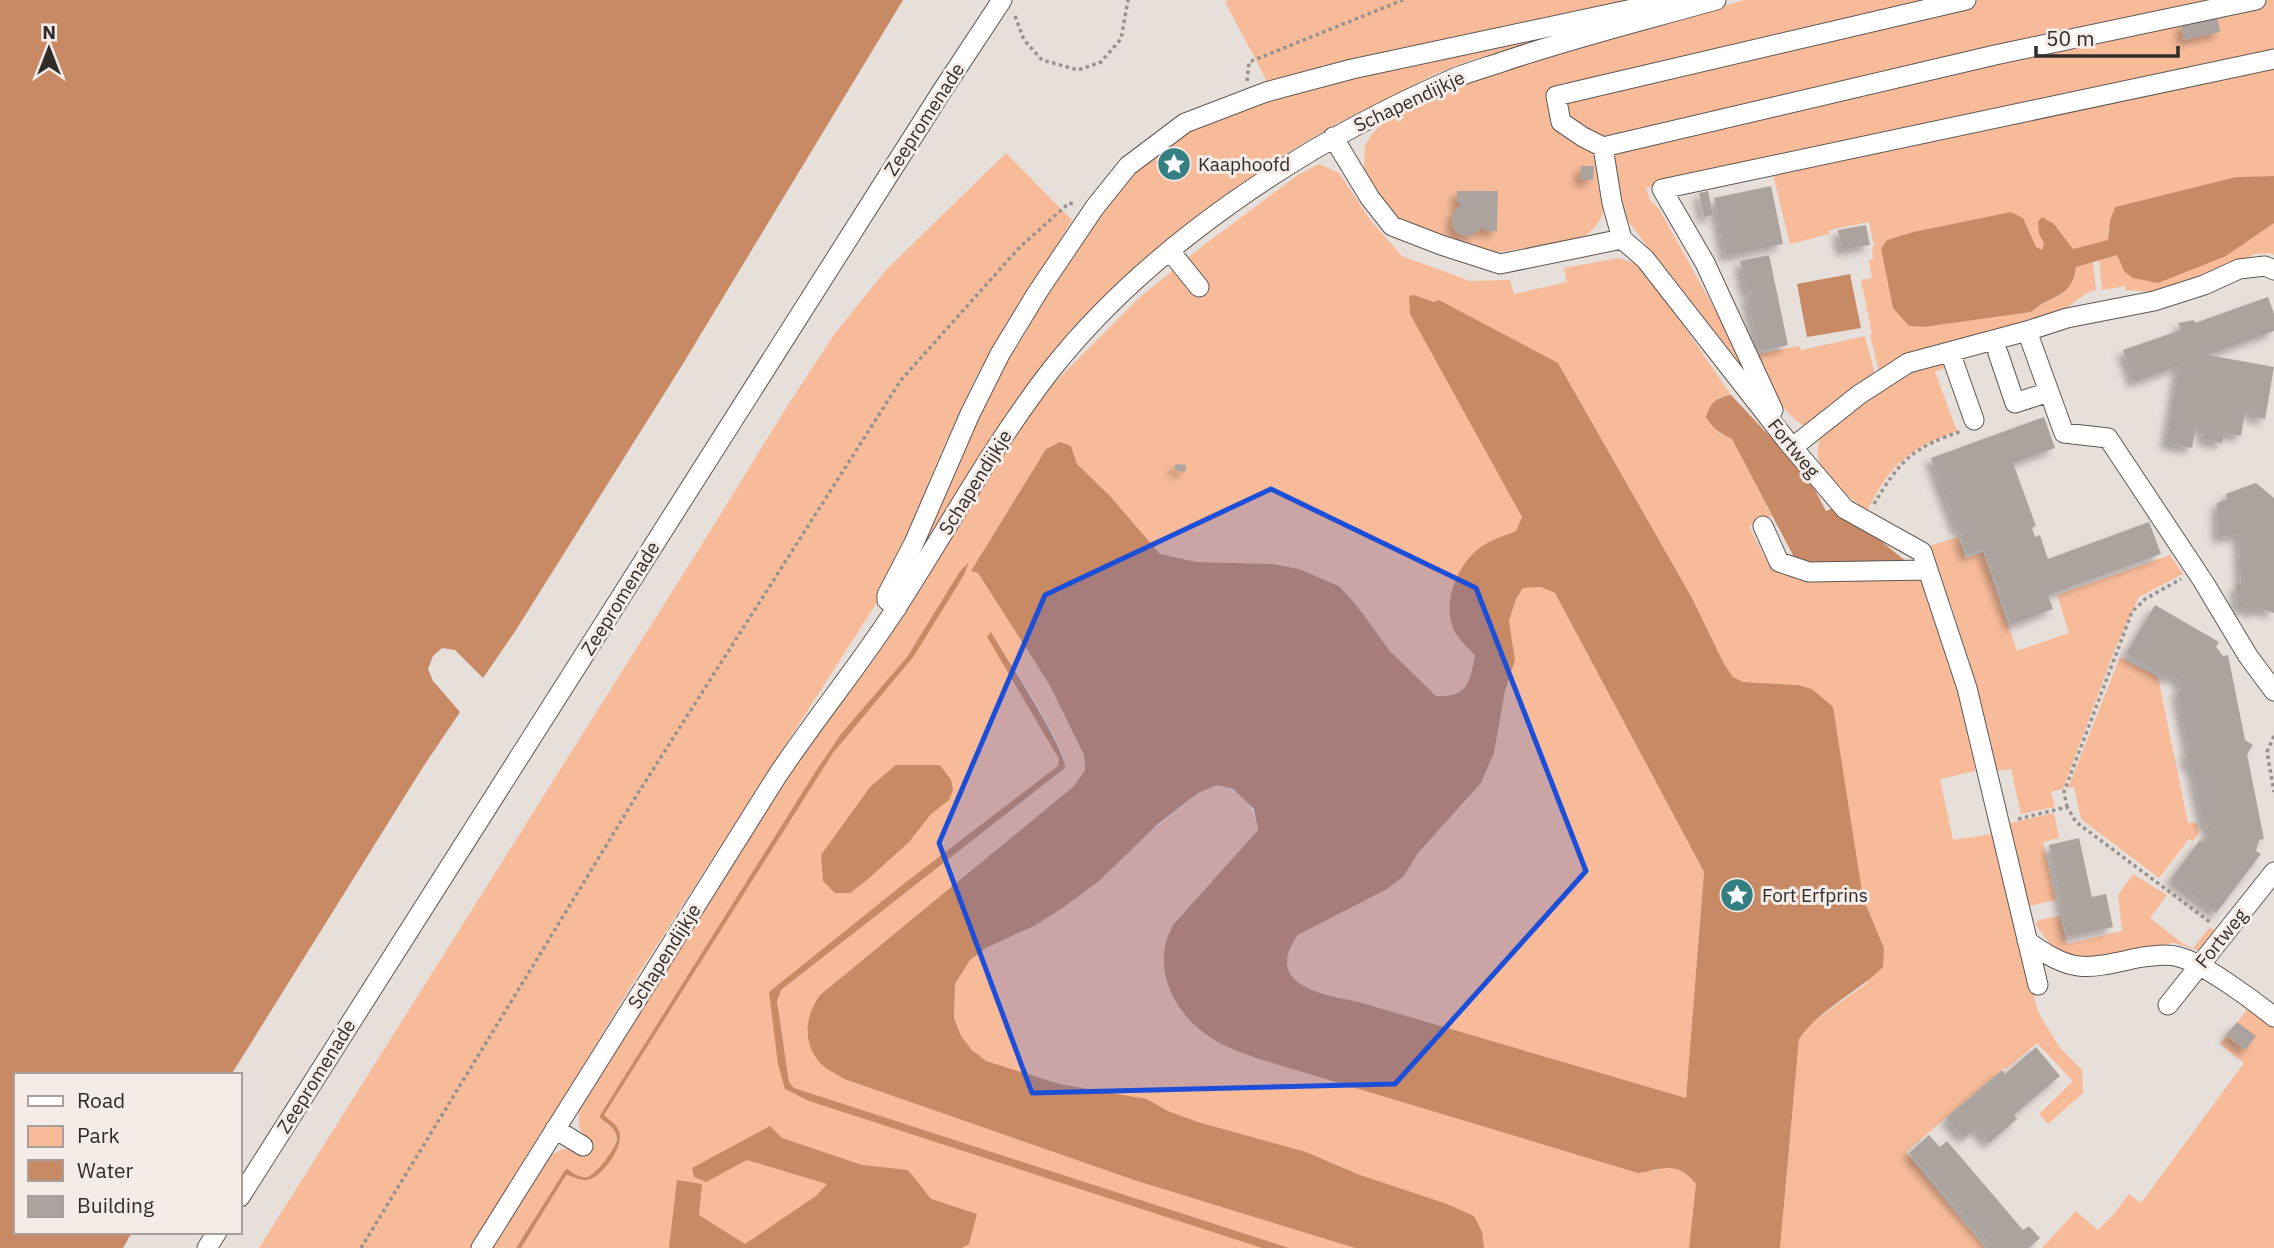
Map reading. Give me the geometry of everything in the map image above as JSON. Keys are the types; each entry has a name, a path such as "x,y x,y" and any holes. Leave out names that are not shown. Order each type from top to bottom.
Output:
{"street":[{"path":"897,608 887,600 887,595 914,543 970,414 1000,354 1095,207 1128,166 1185,123 1244,100 1352,69 1673,0"},
{"name":"Schapendijkje","path":"481,1248 785,765 897,608 996,445 1083,332 1170,251 1272,175 1333,137 1450,80 1532,51 1716,0"},
{"path":"1966,0 1556,96 1561,122 1604,147 2206,5 2256,0"},
{"name":"Zeepromenade","path":"242,1194 934,103 1008,6"},
{"path":"1780,431 1770,401 1705,263 1662,189 2274,59"},
{"path":"1333,137 1370,198 1392,226 1500,264 1622,239 1612,203 1604,147"},
{"name":"Fortweg","path":"1622,239 1645,259 1845,509 1922,552 1967,688 2038,985"},
{"path":"1170,251 1199,287"},
{"path":"1793,447 1884,377 1908,363 2067,318 2154,301 2204,285 2239,269 2265,266 2274,270"},
{"path":"2027,331 2064,433 2108,438 2196,570 2248,656 2274,691"},
{"path":"1950,352 1974,420"},
{"path":"1998,353 2015,403 2049,391"},
{"path":"1763,526 1779,562 1809,572 1928,570"},
{"name":"Fortweg","path":"2168,1005 2274,872"},
{"path":"2027,941 2052,959 2081,968 2147,956 2178,956 2199,965 2274,1017"},
{"path":"555,1129 583,1146"}],"path":[{"path":"1008,6 1024,40 1042,60 1078,70 1101,62 1121,39 1128,0"},
{"path":"1244,100 1249,62 1403,0"},
{"path":"361,1248 639,790 901,380 1019,248 1069,203 1095,207"},
{"path":"1865,520 1890,477 1905,460 1930,442 1973,427 1974,420"},
{"path":"2196,570 2145,599 2132,612 2064,792 2067,807 2076,822 2225,933"},
{"path":"2274,736 2267,752 2274,792"},
{"path":"1999,823 2067,807"}],"highlighted area":[{"path":"1271,489 1476,588 1586,871 1395,1084 1032,1093 939,843 1045,595"}],"green space":[{"path":"1637,0 1579,10 1267,81 1225,2"},
{"path":"1745,0 2274,0 2274,53 1646,188 1650,200 1659,209 1769,407 1622,213 1605,203 1603,214 1584,237 1496,253 1427,231 1399,218 1368,180 1364,167 1365,145 1383,123 1473,79"},
{"path":"1589,28 1471,60 1435,74 1327,129 1277,159 1217,203 1054,354 1011,408 930,539 925,536 968,431 1027,321 1105,206 1153,156 1197,126 1268,98 1350,77"},
{"path":"2274,64 2274,176 2236,177 2115,207 2108,231 2109,240 2073,249 2054,224 2039,234 2044,244 2042,251 2036,247 2023,218 2011,212 1913,232 1887,240 1881,249 1893,307 1909,326 1924,327 2031,312 2066,290 2075,267 2093,262 2096,290 2088,292 2064,310 1879,372 1861,280 1872,278 1869,260 1873,259 1874,246 1869,222 1829,230 1829,234 1790,244 1772,171"},
{"path":"1006,153 1072,220 976,377 943,448 883,593 632,984 474,1248 259,1248 833,336 886,270"},
{"path":"1319,164 1339,173 1371,221 1402,256 1470,281 1510,280 1514,294 1567,282 1564,268 1618,258 1637,264 1657,287 1731,395 1718,398 1718,432 1732,439 1772,516 1749,526 1768,564 1797,576 1916,574 1924,581 1970,720 1975,771 1940,779 1953,840 1992,834 2038,1012 2060,1048 2082,1070 2083,1093 2048,1124 2039,1114 2073,1081 2037,1043 1906,1152 1985,1248 1780,1248 1799,1039 1808,1025 1866,984 1884,948 1863,898 1812,689 1798,685 1743,682 1733,677 1692,598 1558,363 1434,302 1414,295 1522,517 1516,531 1501,537 1469,648 1475,656 1466,686 1455,693 1436,696 1390,651 1339,586 1299,569 1273,564 1197,562 1160,554 1110,496 1077,464 1071,446 1060,442 1046,449 971,571 978,573 1049,684 1084,755 1085,770 1074,786 820,995 821,1065 844,1079 1137,1181 1355,1248 1289,1248 793,1088 789,1082 777,1001 781,990 1065,768 1057,742 1047,723 991,632 1063,766 773,993 786,1089 1268,1248 517,1248 566,1171 578,1178 593,1178 603,1163 588,1176 582,1177 565,1170 516,1248 491,1248 549,1156 563,1149 571,1149 584,1136 579,1126 579,1111 747,839 1015,434 1047,390 1139,298 1200,248 1298,175","holes":["967,564 964,575 907,661 829,758 603,1116 613,1129 599,1117 817,769 842,734 907,657","617,1136 620,1140 608,1156 616,1141"]},
{"path":"2274,223 2274,255 2255,254 2231,266 2154,292 2126,290 2125,286 2102,290 2099,260 2117,255 2124,271 2226,256"},
{"path":"1865,336 1875,374 1808,428 1782,406 1753,355 1799,346 1801,350"},
{"path":"1936,362 1947,367 1935,372 1957,431 1926,445 1903,460 1884,481 1867,511 1838,488 1823,469 1818,448 1822,435 1891,378"},
{"path":"1958,537 1966,558 1983,552 2017,651 2069,633 2057,595 2170,555 2183,574 2139,597 2115,649 2063,789 2051,792 2055,807 2021,814 2011,769 1995,771 1952,607 1932,561 1929,546"},
{"path":"1541,587 1555,593 1704,872 1686,1098 1359,1002 1329,996 1302,985 1292,976 1287,966 1289,952 1298,935 1404,876 1418,853 1481,783 1494,753 1505,691 1515,660 1509,621 1516,599 1523,588"},
{"path":"2120,657 2158,677 2188,823 2197,823 2199,833 2193,841 2189,839 2159,878 2081,819 2074,787 2068,788"},
{"path":"1217,785 1234,791 1246,800 1258,830 1173,925 1165,959 1171,993 1653,1171 1672,1168 1682,1171 1696,1184 1689,1248 1484,1248 1360,1175 1306,1152 1198,1122 1168,1111 1147,1099 1060,1084 986,1061 972,1050 961,1037 954,1018 955,984 970,960 986,948 1034,926 1198,793"},
{"path":"2054,813 2059,838 2043,842 2056,900 2029,906 2006,824"},
{"path":"2133,874 2167,895 2150,918 2182,943 2193,948 2210,927 2219,934 2205,952 2174,943 2089,960 2073,957 2050,944 2035,924 2039,920 2060,916 2067,944 2122,931 2118,895"},
{"path":"2250,1006 2274,1027 2274,1248 2042,1248 2076,1211 2098,1230 2129,1194 2141,1203 2244,1063 2220,1044"}],"shaded area":[{"path":"1731,395 1808,477 1826,511 1838,506 1908,563 1811,566 1795,559 1732,439 1711,425 1706,417 1715,402"}],"water":[{"path":"0,0 903,0 681,367 483,678 455,650 442,648 433,656 428,669 433,681 460,712 232,1073 14,1073 14,1234 131,1234 123,1248 0,1248"},
{"path":"2274,176 2274,223 2226,256 2158,283 2133,278 2124,271 2117,255 2076,267 2074,278 2066,290 2031,312 1924,327 1909,326 1893,308 1881,249 1887,240 2011,212 2023,218 2036,247 2042,250 2044,244 2039,234 2038,222 2042,217 2054,224 2073,249 2108,240 2115,207 2236,177"},
{"path":"1850,274 1861,328 1807,337 1797,284"},
{"path":"1414,295 1434,302 1439,300 1558,363 1692,598 1733,677 1743,682 1798,685 1812,689 1833,707 1863,898 1884,948 1883,967 1816,1019 1799,1039 1780,1248 1689,1248 1696,1184 1689,1176 1676,1169 1662,1168 1638,1173 1256,1058 1225,1046 1193,1024 1169,988 1164,960 1166,943 1173,925 1258,830 1254,809 1233,789 1217,785 1198,793 1158,824 1099,881 1061,909 1034,926 986,948 970,960 955,984 954,1018 961,1036 972,1050 986,1061 1060,1084 1147,1099 1168,1111 1198,1122 1306,1152 1360,1175 1447,1204 1474,1216 1482,1232 1484,1248 1355,1248 1137,1181 844,1079 822,1065 810,1046 809,1020 820,995 1074,786 1085,770 1084,755 1049,684 978,573 971,571 1046,449 1060,442 1071,446 1077,464 1110,496 1160,554 1197,562 1273,564 1299,569 1339,586 1390,651 1436,696 1455,694 1466,686 1475,656 1459,638 1452,625 1450,605 1454,584 1464,565 1477,550 1516,531 1522,517 1410,314 1409,296","holes":["1541,587 1555,593 1704,872 1686,1098 1359,1002 1329,996 1302,985 1292,976 1287,966 1289,952 1298,935 1387,889 1404,876 1418,853 1481,783 1494,753 1505,691 1515,660 1509,621 1516,599 1523,588"]},
{"path":"969,562 964,575 914,656 833,753 604,1115 615,1124 620,1137 611,1160 600,1173 588,1180 566,1175 521,1248 516,1248 565,1170 587,1177 610,1154 616,1142 616,1134 599,1117 817,769 841,734 907,657 960,571"},
{"path":"991,632 1046,723 1065,768 781,990 777,1001 789,1082 794,1088 1289,1248 1262,1248 809,1101 785,1089 778,1064 769,992 901,886 1058,766 1059,759 987,637"},
{"path":"896,765 940,765 951,780 953,790 949,800 931,814 909,842 867,880 850,893 835,893 823,881 821,855 870,787"},
{"path":"770,1126 782,1138 862,1165 908,1170 931,1199 977,1214 969,1244 962,1248 669,1248 677,1180 702,1184 699,1215 745,1244 816,1196 827,1184 747,1160 706,1182 694,1177 692,1168"}],"building":[{"path":"2217,16 2220,32 2184,40 2181,24"},
{"path":"1581,166 1594,166 1593,180 1580,180"},
{"path":"1771,186 1783,244 1726,256 1714,198"},
{"path":"1457,191 1498,191 1497,231 1484,231 1484,228 1481,228 1470,236 1456,232 1452,219 1455,210 1460,206 1460,203 1457,203"},
{"path":"1708,191 1713,215 1704,217 1699,193"},
{"path":"1866,225 1870,245 1842,250 1838,230"},
{"path":"1769,255 1788,345 1759,352 1747,295 1752,294 1751,291 1746,292 1740,261"},
{"path":"2268,297 2274,314 2274,331 2208,355 2274,367 2265,419 2253,417 2254,412 2245,411 2241,436 2224,433 2222,443 2202,439 2204,429 2196,427 2192,448 2166,443 2179,366 2134,382 2123,350 2181,330 2178,323 2194,320 2195,323"},
{"path":"2044,417 2055,448 2013,463 2036,526 2032,528 2035,537 2040,535 2048,559 2149,522 2161,554 2048,595 2053,609 2011,625 1983,549 1967,556 1960,536 1964,535 1962,529 1958,531 1931,458"},
{"path":"1176,464 1186,465 1185,472 1175,470"},
{"path":"2256,483 2274,498 2274,613 2259,608 2257,612 2237,606 2236,584 2241,584 2239,535 2218,537 2217,503 2227,499 2226,494"},
{"path":"2155,605 2219,642 2216,647 2223,656 2228,655 2245,740 2253,745 2247,754 2264,839 2259,840 2256,851 2261,854 2216,913 2171,879 2200,840 2203,842 2209,834 2207,824 2204,825 2192,767 2188,765 2186,753 2189,749 2177,691 2181,690 2179,680 2170,675 2168,678 2126,654"},
{"path":"2079,838 2092,897 2106,894 2113,927 2067,937 2049,845"},
{"path":"2237,1022 2256,1036 2245,1050 2226,1035"},
{"path":"2036,1047 2060,1076 2014,1115 2017,1119 1989,1143 1976,1128 1964,1138 1946,1118 2002,1070 2005,1074"},
{"path":"1929,1135 1940,1147 1947,1141 2023,1230 2029,1226 2040,1238 2029,1248 1988,1248 1991,1245 1909,1153"}],"place":[{"name":"Kaaphoofd","path":"1174,164"},
{"name":"Fort Erfprins","path":"1737,895"}]}
